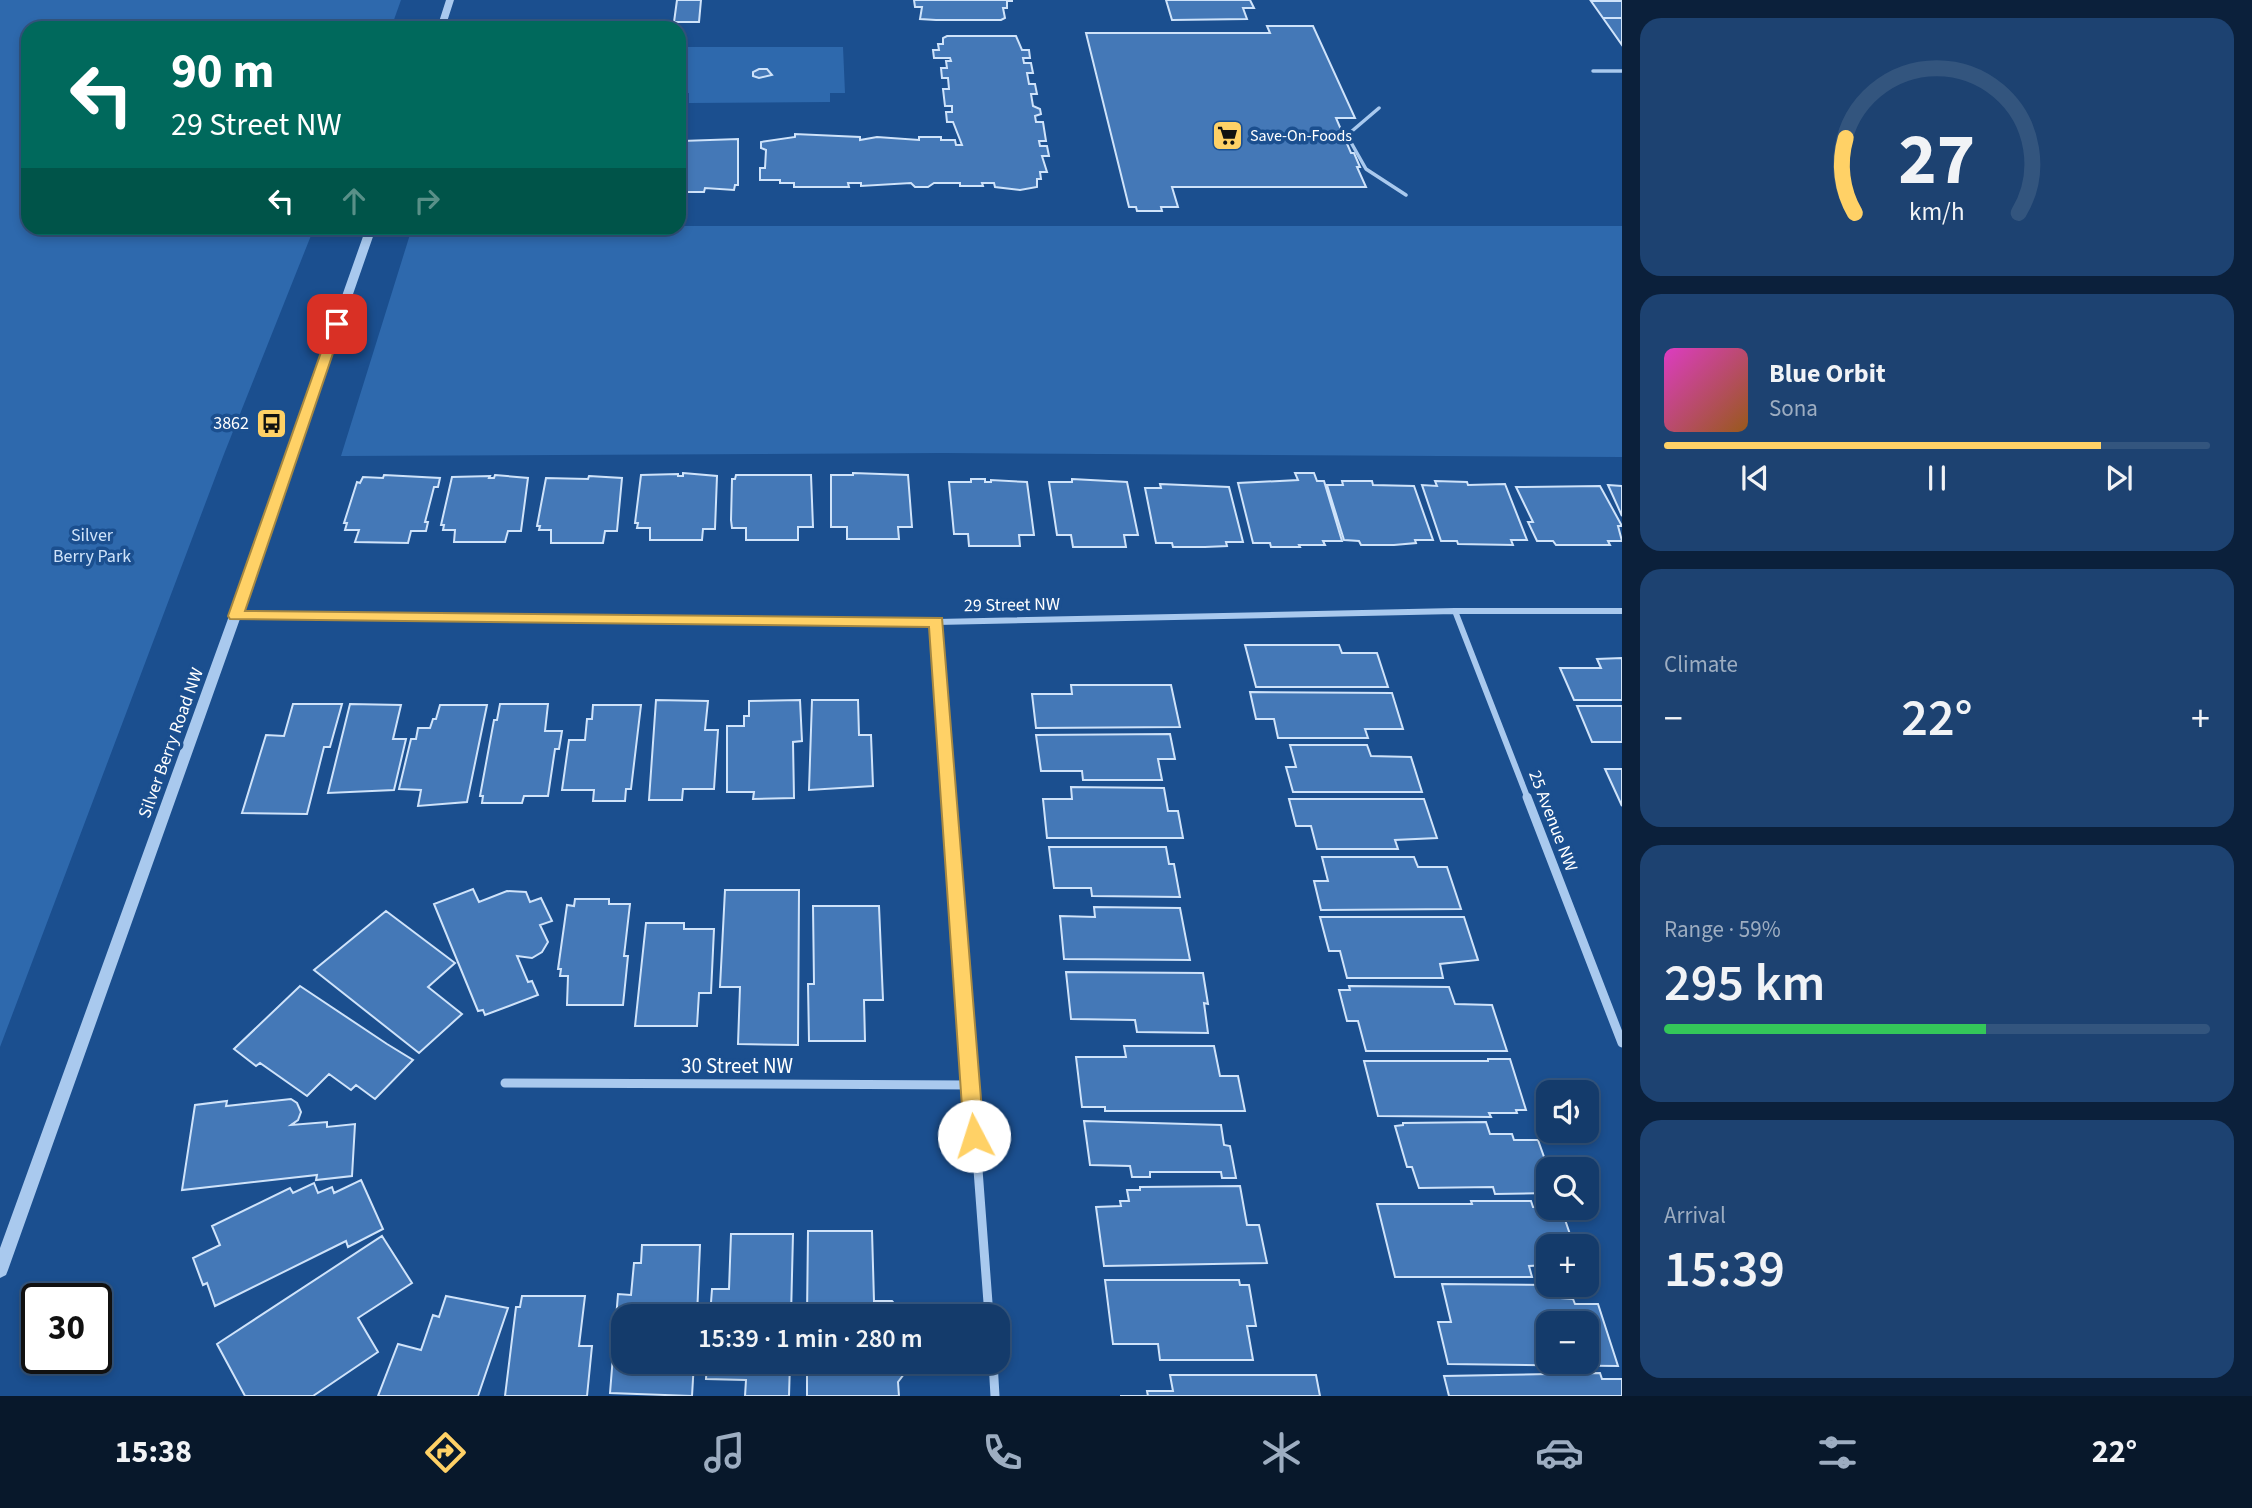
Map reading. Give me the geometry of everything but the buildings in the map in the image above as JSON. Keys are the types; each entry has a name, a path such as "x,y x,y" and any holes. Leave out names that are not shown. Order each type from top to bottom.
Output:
{"street":[{"path":"443,21 450,0"},
{"name":"Silver Berry Road NW","path":"0,1270 369,235"},
{"name":"29 Street NW","path":"235,616 937,622 1455,611 1622,611"},
{"name":"25 Avenue NW","path":"1455,611 1622,1043"},
{"path":"937,622 988,1304"},
{"name":"30 Street NW","path":"505,1083 970,1085"},
{"path":"994,1374 995,1396"}],"lane":[{"path":"1593,71 1622,71"},
{"path":"1379,108 1352,131 1349,139 1366,169 1406,195"}],"green space":[{"name":"Silver Berry Park","path":"0,0 401,0 394,21 21,21 21,235 311,235 224,454 0,1047"},
{"path":"686,47 843,47 845,93 830,93 830,102 689,103 689,93 686,93"},
{"path":"686,226 1622,226 1622,457 943,453 341,456 410,235 686,235"}],"place":[{"name":"Save-On-Foods","path":"1227,136"},
{"name":"3862","path":"272,423"}],"route":[{"path":"337,324 235,616 937,622 974,1136"}]}
